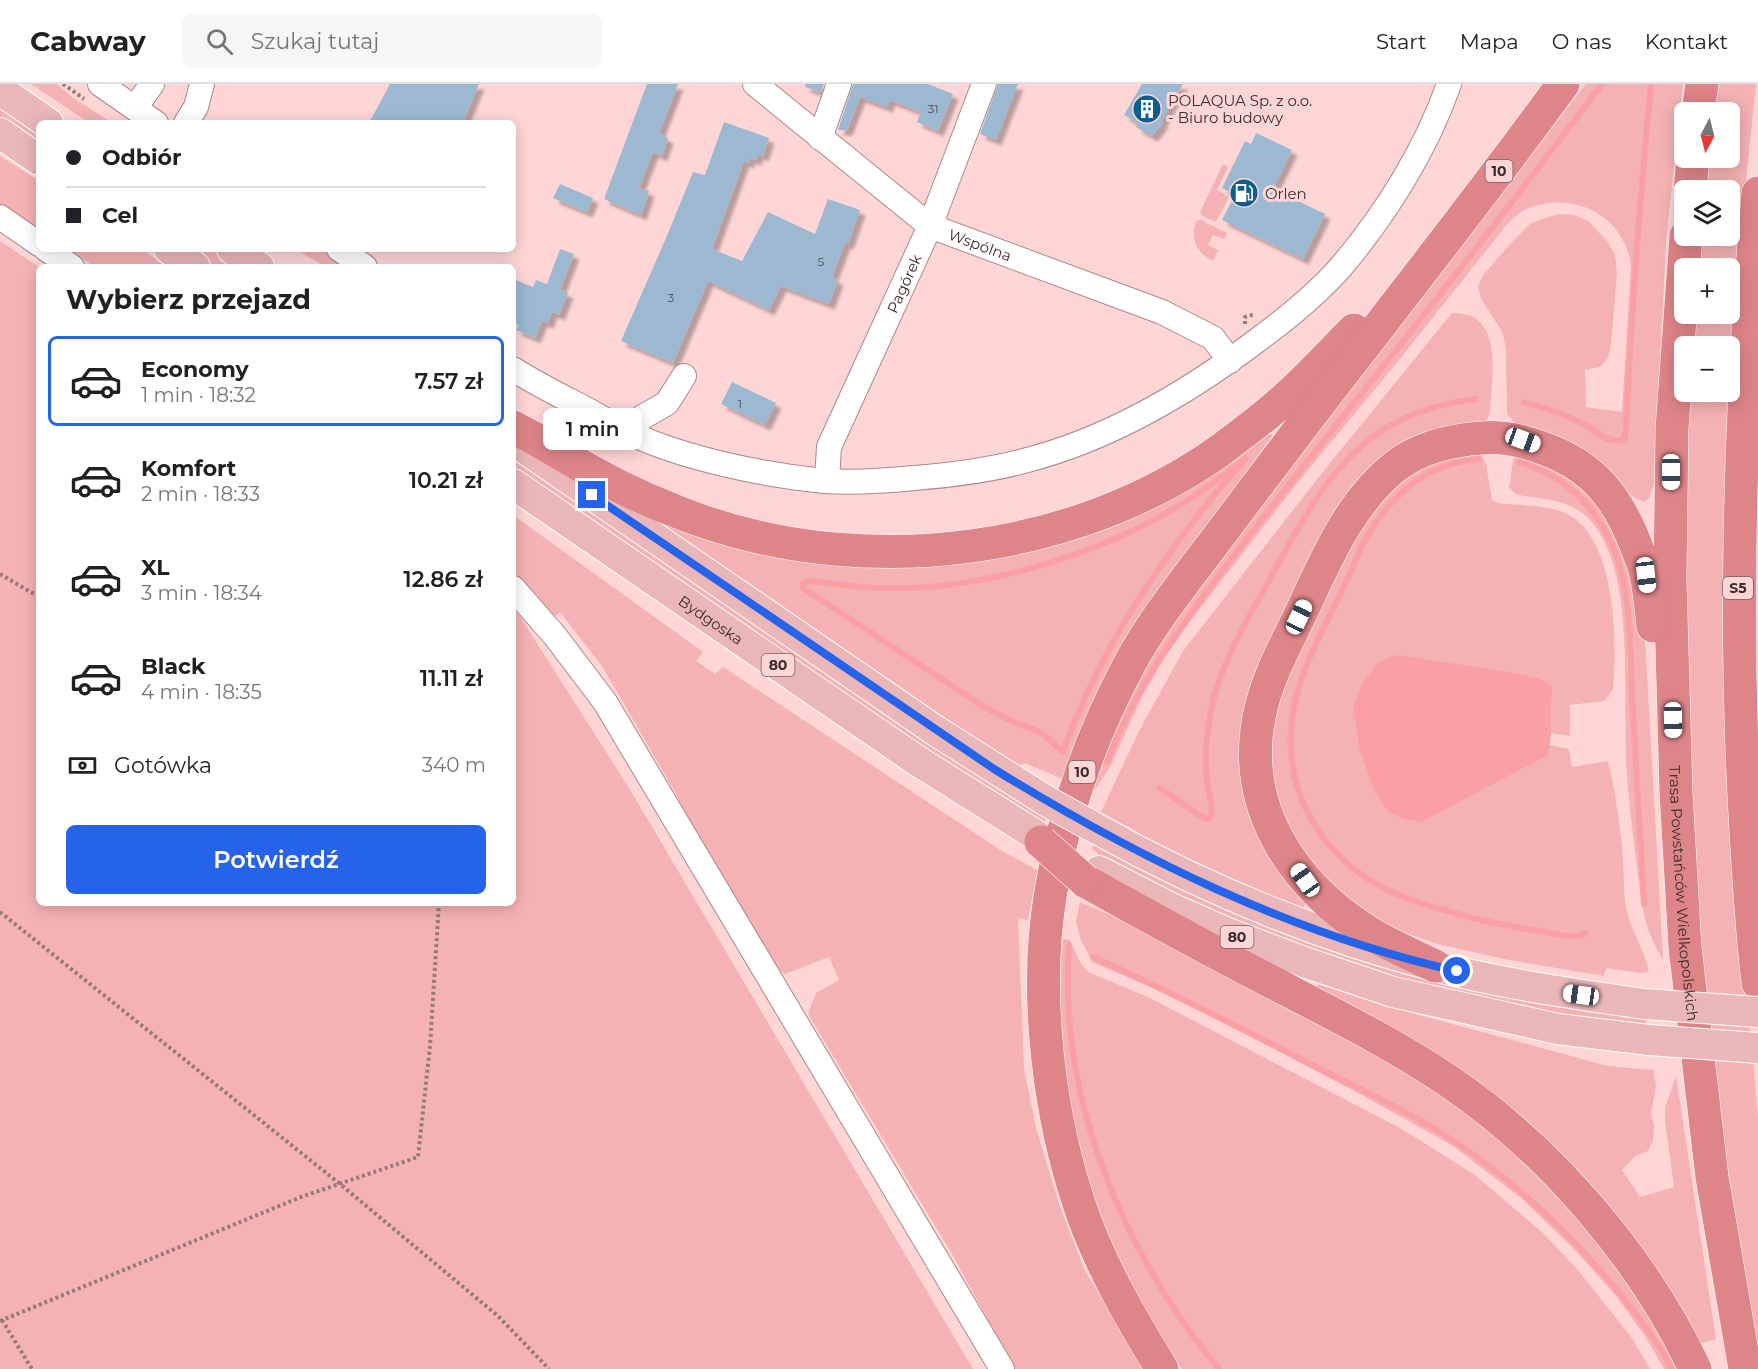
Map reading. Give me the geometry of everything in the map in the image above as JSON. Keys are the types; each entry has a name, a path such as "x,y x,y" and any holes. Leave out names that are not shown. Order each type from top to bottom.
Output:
{"highway":[{"name":"10","path":"1162,1369 1125,1309 1085,1219 1068,1167 1053,1101 1046,1031 1045,961 1050,893 1076,788 1101,720 1132,660 1167,605 1508,160 1563,84"},
{"path":"1699,102 1702,84"},
{"name":"S5","path":"1758,193 1741,438 1738,580 1741,744 1753,944 1758,982"},
{"name":"Trasa Powstańców Wielkopolskich","path":"1685,246 1672,429 1670,578 1673,743 1685,947 1712,1178 1744,1369"},
{"path":"516,428 638,496 703,521 769,539 828,548 894,553 958,549 1012,540 1109,510 1164,485 1220,450 1287,397 1367,316 1432,257"},
{"path":"1435,966 1369,932 1334,907 1305,880 1277,841 1262,800 1257,770 1257,735 1261,708 1272,674 1325,560 1350,518 1372,488 1399,464 1427,449 1460,439 1498,437 1523,440 1566,456 1593,476 1614,500 1628,524 1646,575 1654,641 1673,743"},
{"path":"1038,838 1176,932 1355,1024 1450,1082 1497,1117 1553,1168 1604,1225 1661,1307 1695,1369"}],"main road":[{"path":"0,90 44,120"},
{"path":"0,133 36,158"},
{"path":"173,252 191,264"},
{"path":"236,252 254,264"},
{"name":"80","path":"516,443 927,724 1048,802 1171,869 1257,907 1356,943 1435,966 1560,992 1645,1004 1758,1012"},
{"name":"Bydgoska","path":"516,486 916,760 1038,838"},
{"name":"80","path":"1087,873 1225,932 1393,992 1558,1029 1648,1040 1758,1048"}],"street":[{"path":"100,84 152,120"},
{"path":"135,108 152,84"},
{"path":"188,120 196,107 202,84"},
{"name":"Wspólna","path":"755,84 930,226 1162,312 1213,338 1230,361"},
{"path":"820,138 839,84"},
{"name":"Pagórek","path":"826,481 829,447 930,226 984,84"},
{"path":"516,371 632,435 727,465 779,475 826,481 890,481 958,474 1031,459 1088,440 1142,416 1189,389 1294,313 1339,268 1382,211 1412,163 1441,106 1449,84"},
{"path":"0,217 36,242"},
{"path":"50,252 68,264"},
{"path":"343,252 361,264"},
{"path":"632,435 641,418 667,403 684,376"},
{"path":"516,591 555,636 605,702 1002,1369"}],"path":[{"path":"1243,333 1245,317 1260,313"},
{"path":"0,574 36,595"},
{"path":"32,1369 1,1320 301,1197 418,1157 430,1046 439,906"},
{"path":"0,912 340,1184 498,1316 549,1369"}],"shaded area":[{"path":"31,84 57,84 72,97 107,120 85,120"},
{"path":"1586,84 1683,84 1681,102 1674,102 1674,167 1666,241 1654,484 1649,498 1644,502 1637,499 1526,427 1514,422 1507,414 1506,351 1503,333 1481,299 1478,286 1483,275 1531,223 1558,214 1574,215 1588,221 1608,242 1615,255 1617,273 1611,345 1608,358 1600,367 1585,370 1586,407 1622,412 1631,265 1627,250 1621,236 1601,215 1574,204 1543,204 1523,211 1507,225 1299,481 1191,620 1163,660 1142,697 1110,767 1090,797 1114,732 1154,651 1214,566"},
{"path":"1715,84 1756,84 1740,239 1740,180 1704,180 1706,168 1740,168 1740,102 1713,102"},
{"path":"0,103 36,128 36,143 0,119"},
{"path":"0,156 36,179 36,226 0,205"},
{"path":"1223,164 1228,167 1217,190 1229,197 1216,222 1202,216 1200,212"},
{"path":"1201,220 1227,233 1224,239 1213,235 1208,245 1218,250 1213,261 1207,258 1196,245 1194,227 1196,221"},
{"path":"0,241 36,265 36,906 516,906 516,612 629,788 973,1369 0,1369"},
{"path":"1698,246 1739,246 1738,258 1696,258"},
{"path":"73,252 146,252 164,264 91,264"},
{"path":"194,252 217,252 235,264 212,264"},
{"path":"300,252 326,252 344,264 321,264"},
{"path":"1452,313 1471,316 1481,323 1491,345 1493,373 1490,412 1487,420 1481,425 1410,445 1249,712 1308,899 1302,909 1261,893 1132,834 1134,830 1101,812 1139,731 1183,651 1318,478"},
{"path":"1692,324 1735,324 1736,336 1692,336"},
{"path":"1689,402 1736,402 1743,950 1758,1116 1758,1355 1719,1121 1698,954 1685,695 1684,514"},
{"path":"1270,434 1272,436 1231,493 1065,780 1025,763 1017,766 971,737 625,501 871,565 1206,477"},
{"path":"1477,447 1486,464 1492,500 1497,503 1552,509 1569,515 1585,528 1597,547 1605,570 1615,647 1613,690 1604,701 1570,705 1570,736 1551,733 1552,686 1548,755 1549,745 1569,749 1572,767 1608,761 1620,826 1626,907 1649,972 1606,968 1604,976 1504,959 1438,944 1394,929 1372,918 1324,882 1283,821 1270,760 1281,685 1368,513 1418,467"},
{"path":"1519,453 1543,456 1607,509 1643,604 1663,960 1648,927 1642,905 1628,793 1624,634 1615,571 1606,544 1584,514 1558,501 1517,495 1509,488 1513,461"},
{"path":"516,457 1021,800 1045,819 1045,824 916,745 516,472"},
{"path":"516,517 703,652 696,661 715,674 723,667 1002,851 1037,870 1028,920 1018,918 1024,1069 1036,1128 1060,1207 1085,1271 1145,1369 1015,1369 952,1254 808,1014 816,993 839,980 829,957 785,974 772,963 677,803 679,799 602,666 560,612 555,617 516,574"},
{"path":"1397,655 1509,672 1540,679 1552,686 1548,755 1421,822 1403,819 1388,811 1375,792 1360,751 1353,707 1361,686 1377,663"},
{"path":"1093,845 1646,1018 1646,1023 1614,1023 1551,1014 1446,993 1278,940 1113,865 1092,849"},
{"path":"1080,902 1183,946 1373,1045 1502,1134 1608,1250 1684,1369 1664,1369 1645,1336 1616,1296 1574,1249 1522,1199 1453,1146 1358,1093 1176,998 1092,962 1080,938 1076,921"},
{"path":"1063,939 1070,940 1080,962 1088,972 1148,997 1402,1129 1475,1175 1542,1232 1577,1269 1632,1338 1650,1369 1182,1369 1151,1321 1124,1271 1101,1219 1084,1164 1071,1109 1063,1053 1061,996"},
{"path":"1319,984 1419,1015 1608,1066 1653,1070 1656,1085 1651,1114 1654,1125 1653,1141 1648,1151 1635,1156 1622,1170 1640,1197 1674,1187 1665,1108 1676,1076 1716,1339 1697,1344 1639,1249 1316,989"}],"building":[{"path":"390,84 479,84 464,120 371,120"},
{"path":"647,84 678,84 659,134 668,138 662,156 653,152 639,188 649,191 641,215 604,199"},
{"path":"805,84 824,84 821,92 805,87"},
{"path":"853,84 928,84 953,94 938,131 917,122 921,112 890,100 887,107 860,97 847,130 838,130"},
{"path":"998,84 1018,84 996,140 980,134"},
{"name":"POLAQUA Sp. z o.o. - Biuro budowy","path":"1142,84 1183,84 1161,122 1163,123 1152,136 1136,127 1138,123 1124,115"},
{"path":"724,122 769,138 763,156 758,154 756,160 750,158 749,163 744,161 712,249 742,261 768,212 815,234 828,199 860,210 848,244 845,243 832,277 838,280 829,304 781,286 769,310 708,281 673,363 621,341 693,172 705,175"},
{"path":"1256,133 1292,150 1273,189 1325,214 1303,259 1222,220 1235,195 1222,188 1245,141 1251,144"},
{"path":"560,184 593,198 587,212 553,198"},
{"path":"560,249 574,254 560,290 568,293 559,315 552,312 548,323 542,321 535,338 516,330 518,325 516,324 516,280 533,287 536,280 547,284"},
{"path":"732,382 776,403 765,425 721,404"}],"waterway":[{"path":"1107,762 1131,708 1194,609 1602,84"},
{"path":"1524,402 1557,412 1586,425 1605,438 1617,441 1624,439 1636,257 1651,84"},
{"path":"1160,788 1202,817 1208,819 1212,814 1206,770 1206,744 1211,710 1220,677 1249,616 1304,518 1324,488 1346,461 1370,439 1399,421 1434,407 1476,399"},
{"path":"1245,459 1164,561 1117,634 1079,711 1063,752 1042,733 1011,721 981,705 803,588 803,583 811,581 879,588 944,585 1010,574 1043,565 1105,543 1149,523 1191,498 1245,459"},
{"path":"1479,459 1442,467 1410,485 1384,511 1363,544 1310,658 1296,698 1291,730 1292,760 1298,790 1310,817 1326,842 1347,864 1372,882 1412,900 1484,921 1563,936 1586,933"},
{"path":"1519,462 1550,475 1576,493 1597,517 1619,564 1629,620 1644,904"},
{"path":"1069,946 1068,1003 1074,1060 1086,1116 1104,1171 1126,1224 1154,1275 1185,1324 1219,1369"},
{"path":"1093,957 1197,1006 1388,1103 1422,1121 1464,1148 1513,1185 1579,1248 1634,1312 1672,1369"}],"place":[{"name":"POLAQUA Sp. z o.o. - Biuro budowy","path":"1147,109"},
{"name":"Orlen","path":"1244,193"}],"route":[{"path":"592,495 994,769 1145,856 1288,919 1387,953 1457,971"}]}
